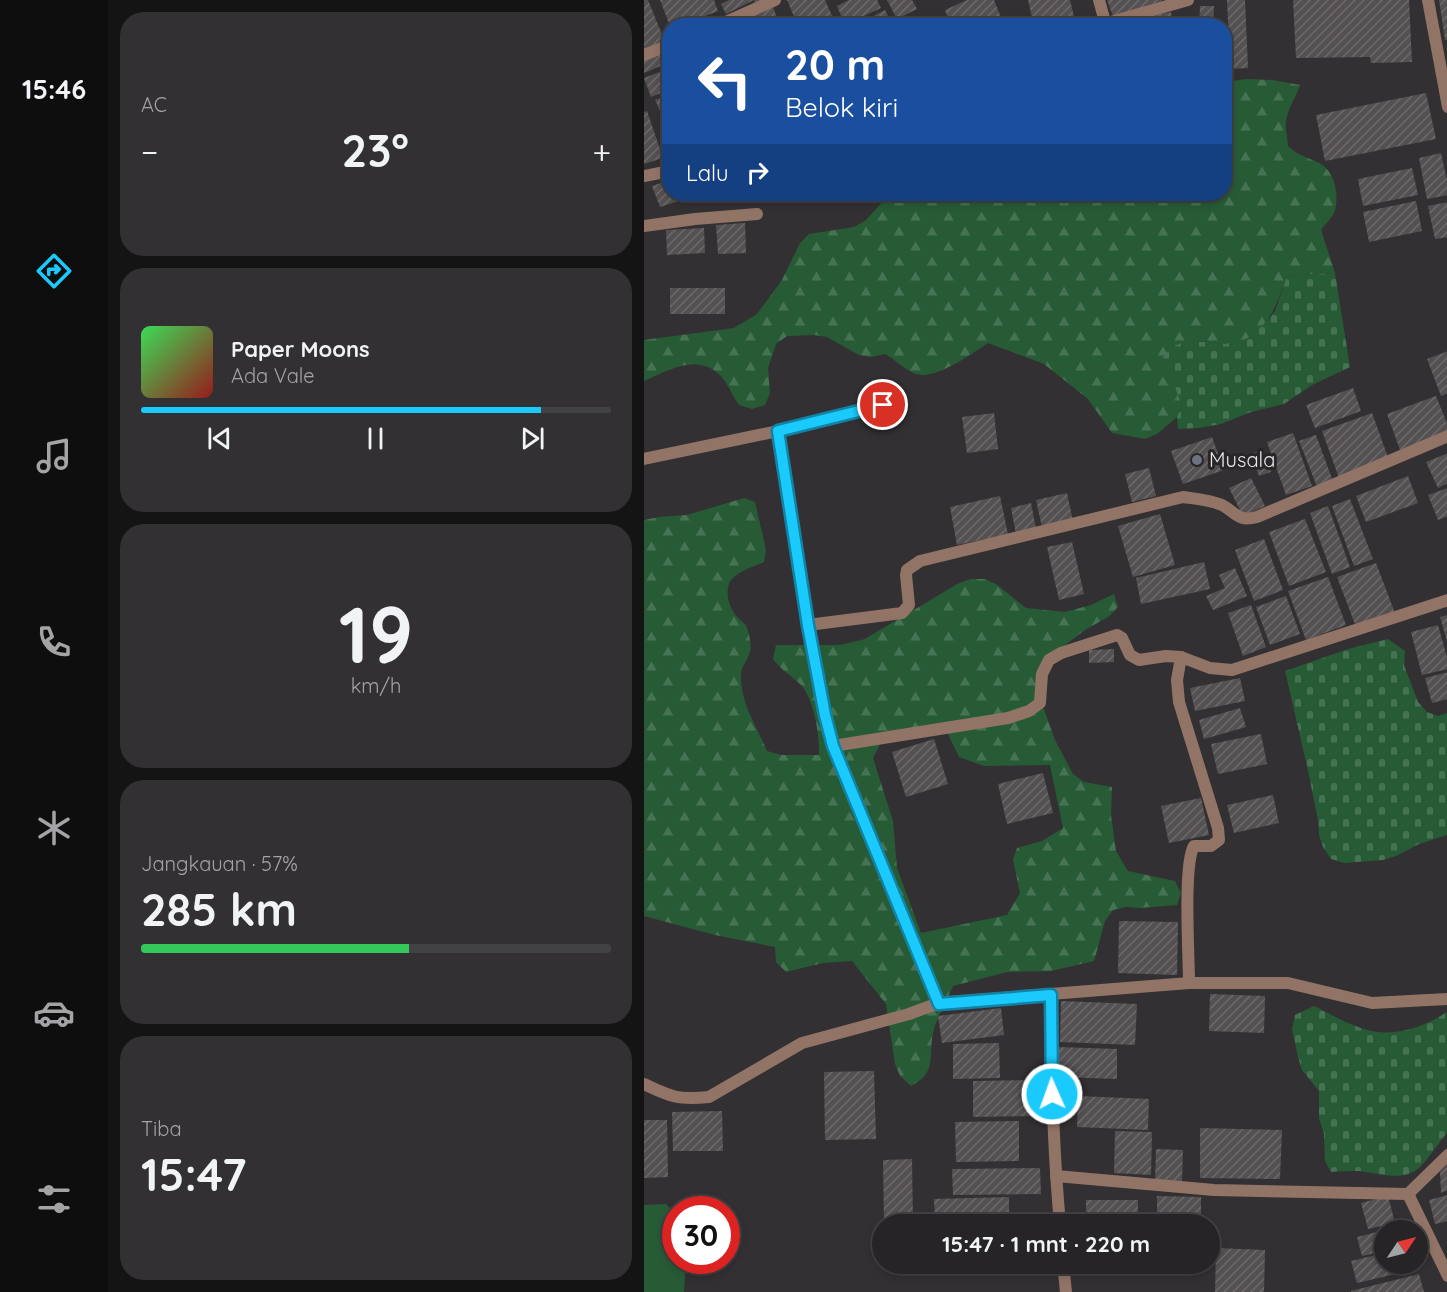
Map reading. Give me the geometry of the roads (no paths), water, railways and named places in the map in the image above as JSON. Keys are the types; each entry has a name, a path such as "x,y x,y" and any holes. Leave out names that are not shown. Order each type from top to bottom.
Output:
{"street":[{"path":"735,18 775,0"},
{"path":"1098,0 1100,18"},
{"path":"1123,18 1188,0"},
{"path":"1428,0 1448,107"},
{"path":"644,55 662,48"},
{"path":"644,176 662,173"},
{"path":"644,226 757,214"},
{"path":"644,459 778,431 883,405"},
{"path":"778,431 808,625 833,746 939,1004"},
{"path":"808,625 886,617 902,613 908,605 907,570 920,561 1183,497 1223,506 1246,520 1448,436"},
{"path":"833,746 1008,718 1029,711 1040,704 1042,674 1049,660 1061,653 1117,635 1122,638 1130,655 1139,660 1166,656 1181,657 1210,668 1232,670 1448,600"},
{"path":"1181,657 1177,680 1179,702 1218,828 1219,840 1211,846 1194,846 1190,852 1188,871 1189,983"},
{"path":"644,1084 670,1097 691,1099 709,1097 802,1043 939,1004 1189,983 1288,983 1372,1004 1448,999"},
{"path":"1051,995 1051,1073 1059,1214"},
{"path":"1056,1176 1214,1190 1408,1194 1448,1155"},
{"path":"1408,1194 1448,1276"},
{"path":"1064,1274 1066,1292"}],"place":[{"name":"Musala","path":"1197,460"}]}
